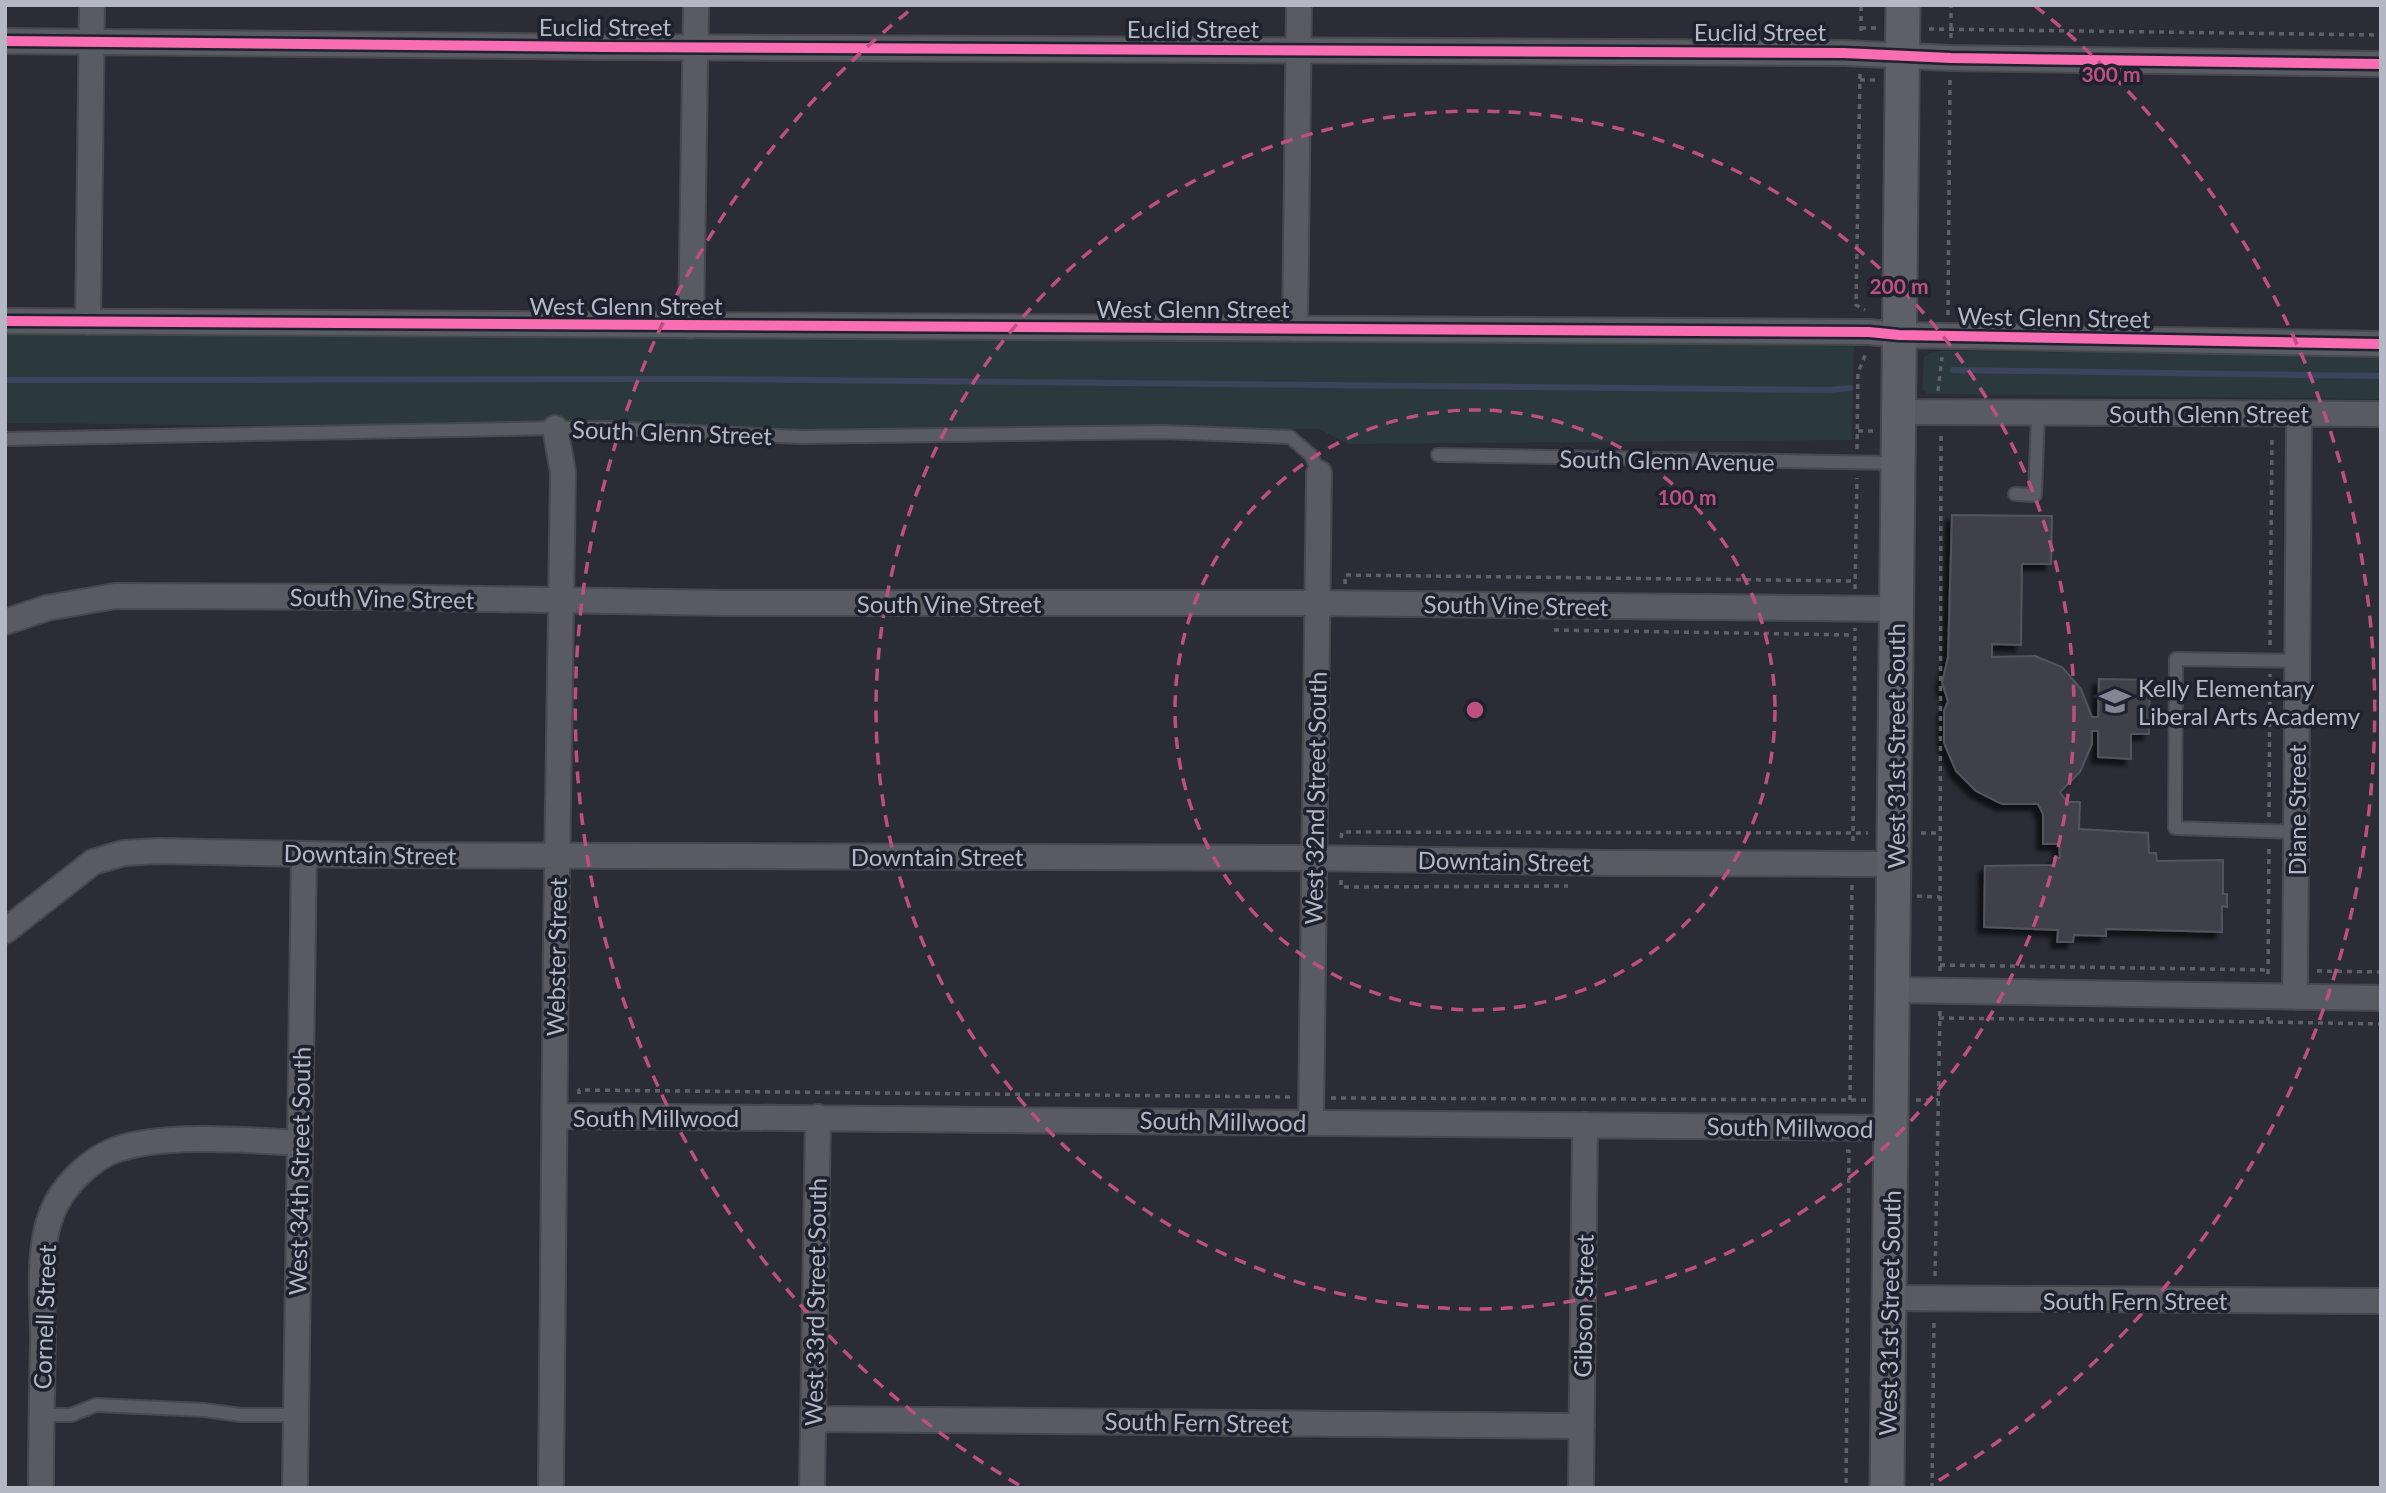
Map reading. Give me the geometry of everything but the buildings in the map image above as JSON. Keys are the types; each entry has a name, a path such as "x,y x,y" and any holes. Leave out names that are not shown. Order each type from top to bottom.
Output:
{"street":[{"path":"88,322 92,5"},
{"path":"691,326 696,5"},
{"path":"1295,329 1299,5"},
{"name":"Euclid Street","path":"5,41 541,47 1861,53 1902,30 1951,58 2381,64"},
{"name":"West 31st Street South","path":"1887,1488 1898,421 1884,334 1902,30"},
{"name":"West Glenn Street","path":"5,321 1884,334 2381,344"},
{"path":"1898,421 1940,412 2038,413"},
{"name":"South Glenn Street","path":"2038,413 2381,414"},
{"name":"Diane Street","path":"2295,997 2299,414"},
{"name":"Webster Street","path":"551,1488 564,472 555,428"},
{"name":"West 32nd Street South","path":"1311,1122 1319,473"},
{"name":"South Vine Street","path":"5,622 47,608 115,596 726,603 1317,603 1896,608"},
{"name":"Downtain Street","path":"5,931 93,862 106,857 159,850 304,854 1314,858 1895,864"},
{"name":"West 34th Street South","path":"295,1488 304,854"},
{"path":"1893,990 2381,998"},
{"name":"South Millwood","path":"555,1116 1585,1125 1849,1140 1892,1128"},
{"name":"West 33rd Street South","path":"812,1488 818,1117"},
{"name":"Gibson Street","path":"1581,1488 1585,1125"},
{"name":"Cornell Street","path":"41,1488 42,1278 48,1226 59,1200 82,1172 96,1160 114,1151 168,1141 243,1139 299,1143"},
{"name":"South Fern Street","path":"1889,1298 2381,1301"},
{"name":"South Fern Street","path":"813,1419 1581,1426"}],"lane":[{"path":"2015,494 2035,495 2038,413"},
{"name":"South Glenn Street","path":"5,439 555,428 802,437 1163,432 1290,437 1311,455 1319,473"},
{"name":"South Glenn Avenue","path":"1438,455 1897,463"},
{"path":"2296,832 2175,828 2176,659 2297,661"},
{"path":"42,1415 71,1415 96,1405 204,1410 241,1416 296,1415"}],"path":[{"path":"1849,1140 1858,373 1868,349 1884,334 1870,313 1856,305 1861,5"},
{"path":"1938,1100 1938,382 1948,316 1951,5"},
{"path":"1861,28 2381,35"},
{"path":"1857,431 1898,421"},
{"path":"1940,965 2381,972"},
{"path":"2268,1022 2381,1024"}],"shaded area":[{"path":"5,332 1854,345 1852,440 1348,444 1319,429 570,434 529,428 5,423"},
{"path":"1946,351 2381,356 2381,399 1928,394 1922,390 1924,357"}],"waterway":[{"path":"1953,370 2381,376"},
{"path":"5,380 700,379 1829,390 1850,388"}],"cycle path":[{"path":"5,41 1844,53 1951,58 2381,64"},
{"path":"5,321 1869,332 1899,335 2381,344"}],"place":[{"name":"Kelly Elementary Liberal Arts Academy","path":"2115,701"}]}
